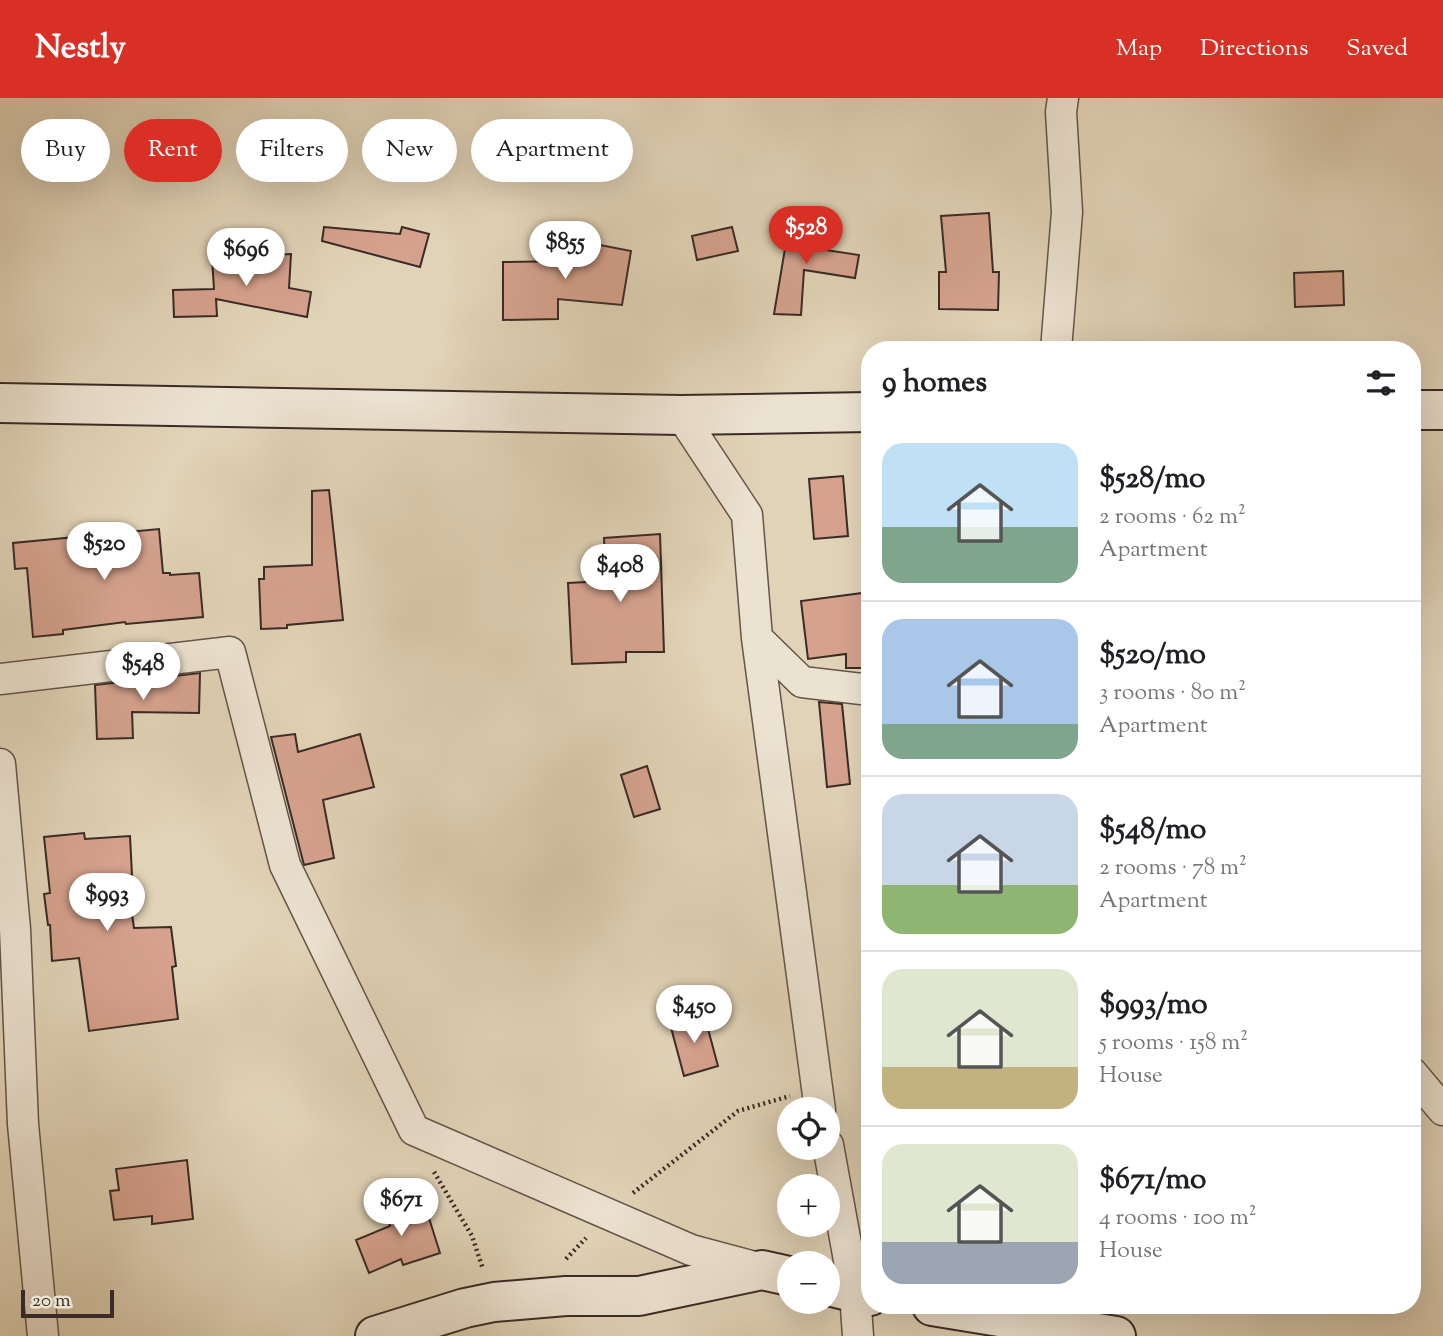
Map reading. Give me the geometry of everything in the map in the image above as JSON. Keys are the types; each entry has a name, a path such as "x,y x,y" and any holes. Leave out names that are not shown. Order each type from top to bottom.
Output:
{"street":[{"path":"1057,341 1067,212 1061,113 1063,98"},
{"path":"0,403 681,415 861,412"},
{"path":"1421,410 1443,410"},
{"path":"681,415 747,514 757,638 818,1097"},
{"path":"757,638 802,682 861,689"},
{"path":"0,679 230,652 285,865 414,1130 691,1250 776,1273"},
{"path":"0,764 15,929 23,1124 43,1336"},
{"path":"1421,1084 1443,1110"},
{"path":"830,1160 858,1336"},
{"path":"375,1336 465,1308 494,1302 566,1296 639,1296 776,1273"},
{"path":"981,1314 1116,1336"}],"path":[{"path":"560,1263 570,1258 607,1213 738,1111 777,1105"},
{"path":"414,1130 437,1179 472,1236 494,1302"}],"building":[{"path":"791,213 808,215 806,247 859,255 855,278 804,270 801,315 774,314"},
{"path":"989,213 993,272 999,272 998,310 939,309 939,272 946,272 941,216"},
{"path":"324,227 400,234 402,227 429,234 420,267 322,241"},
{"path":"732,227 738,251 697,260 692,236"},
{"path":"569,239 631,251 622,305 558,299 558,319 503,320 503,262 565,261"},
{"path":"291,254 289,288 311,292 307,317 216,299 217,316 174,317 173,290 214,289 212,258"},
{"path":"1343,271 1344,305 1295,307 1294,273"},
{"path":"843,476 848,536 814,539 809,479"},
{"path":"329,490 343,620 261,629 259,579 264,579 264,567 312,565 312,491"},
{"path":"159,529 163,573 199,573 203,617 125,622 33,637 27,568 15,569 13,543"},
{"path":"660,534 664,652 626,652 626,662 572,664 568,583 606,581 604,538"},
{"path":"861,593 861,668 846,668 846,654 808,659 801,601"},
{"path":"200,673 199,713 132,712 133,738 97,739 95,685"},
{"path":"819,702 842,704 850,784 827,787"},
{"path":"295,734 298,752 360,734 374,787 323,800 334,858 304,865 271,737"},
{"path":"647,766 660,809 634,817 621,775"},
{"path":"84,833 85,839 130,836 132,875 126,875 134,928 171,927 178,1019 89,1031 79,958 52,961 50,925 44,894 50,893 44,837"},
{"path":"704,1014 718,1066 684,1076 670,1024"},
{"path":"187,1160 193,1219 152,1224 152,1216 114,1220 110,1191 119,1190 116,1169"},
{"path":"423,1199 440,1253 403,1265 401,1259 369,1273 356,1240 390,1226 386,1211"}]}
